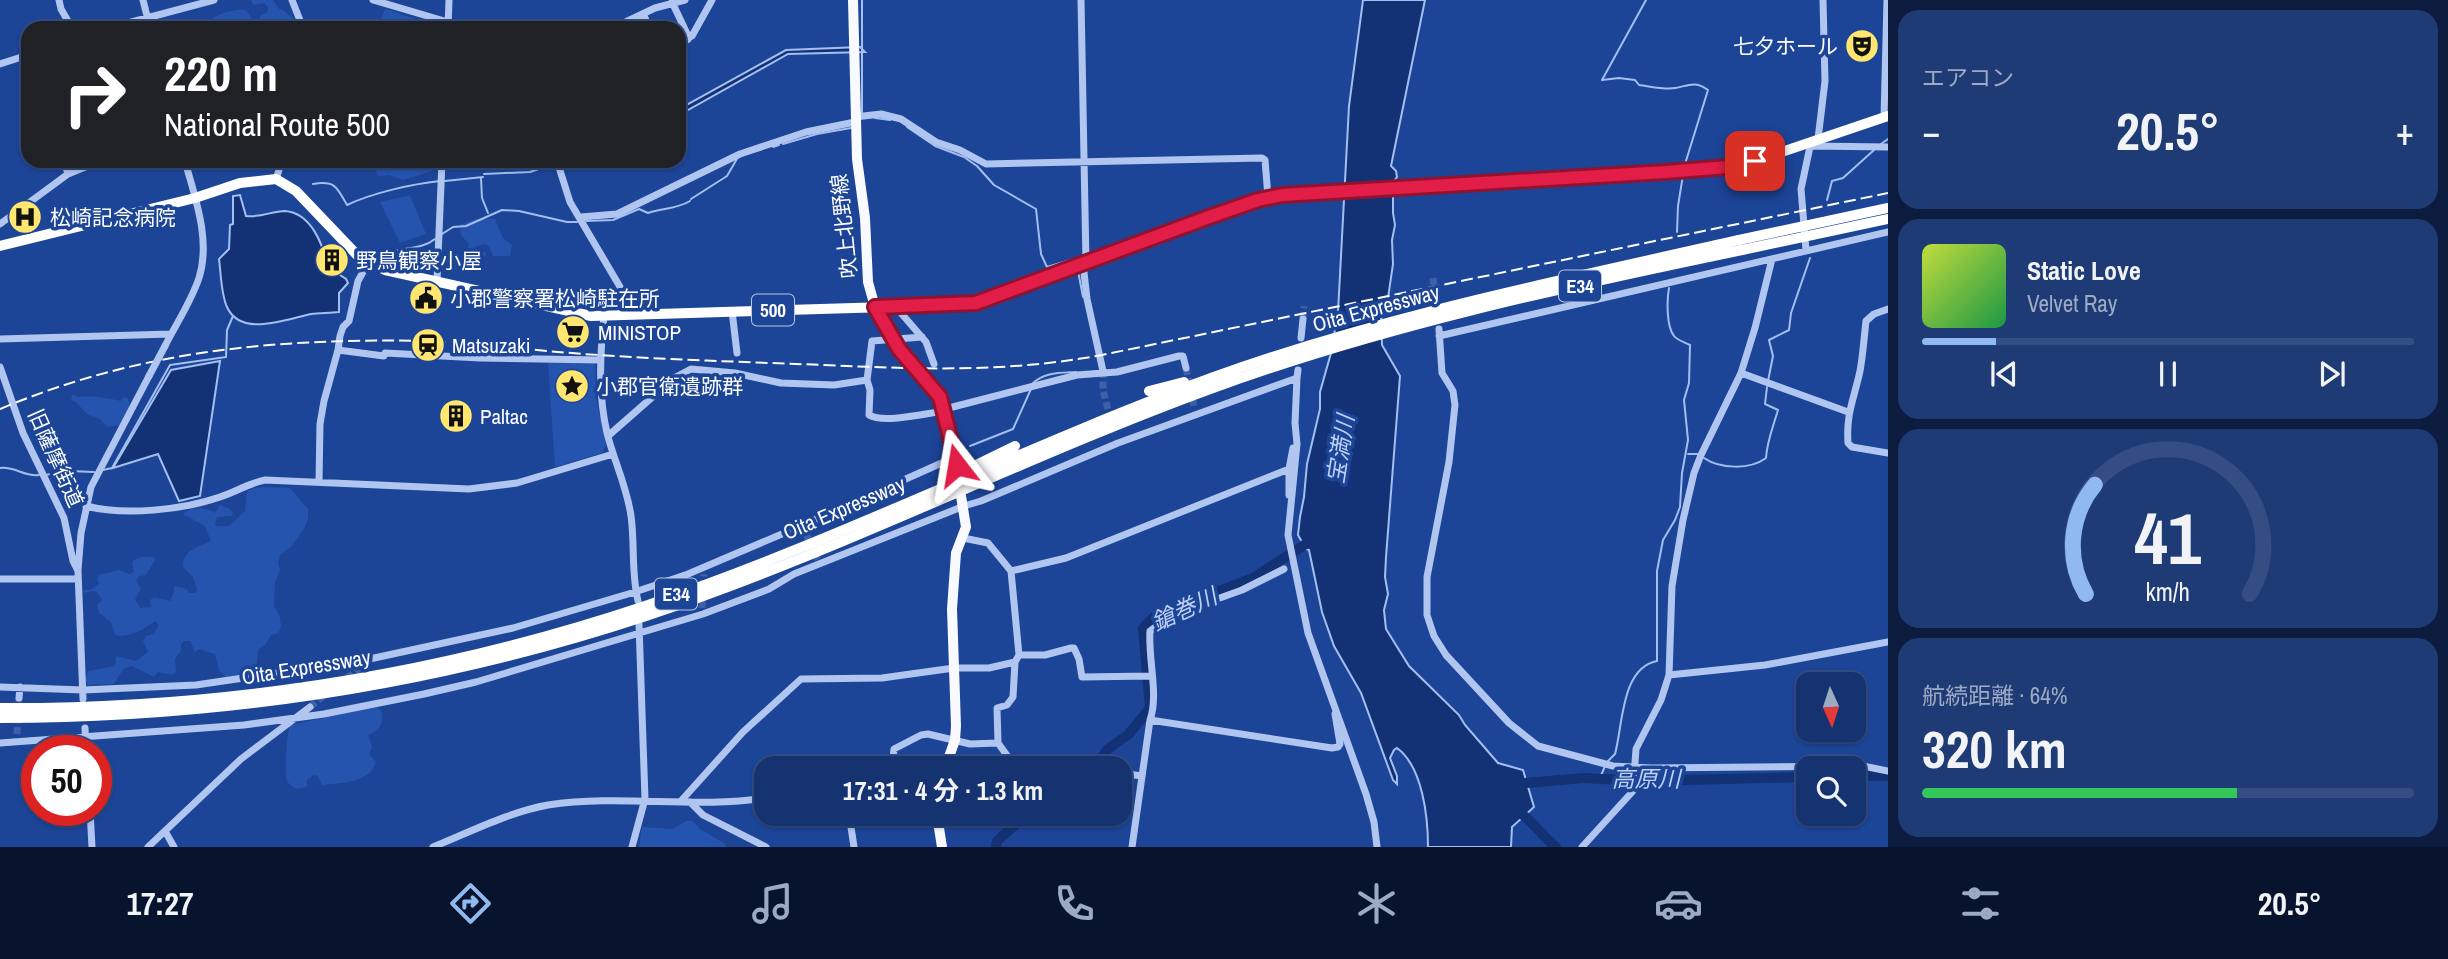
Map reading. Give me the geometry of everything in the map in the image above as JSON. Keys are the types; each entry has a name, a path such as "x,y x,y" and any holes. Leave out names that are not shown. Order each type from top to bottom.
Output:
{"highway":[{"name":"500","path":"276,179 296,191 344,242 368,263 385,270 574,314 604,316 875,307 976,303 1268,198 1728,167 1813,143 1886,117"},
{"path":"0,246 195,198 235,184 276,179"},
{"name":"Oita Expressway","path":"1741,245 1888,208"},
{"name":"Oita Expressway","path":"0,708 108,707 218,699 355,680 438,664 549,636 733,574 1130,409 1278,356 1317,349 1420,321 1494,295 1741,245 1888,219"},
{"name":"Oita Expressway","path":"0,721 83,727 356,690 465,668 564,642 748,578 1121,423 1317,349"},
{"path":"1149,391 1278,356"},
{"path":"868,519 1015,446"}],"main road":[{"name":"吹上北野線","path":"853,0 855,120 865,218 866,268 875,307 893,340 940,397 956,461"},
{"path":"949,756 955,740 956,695 952,590 956,552 963,538 966,520 963,501"},
{"path":"939,826 942,847"}],"street":[{"path":"59,0 68,21"},
{"path":"143,0 148,21"},
{"path":"136,21 215,0"},
{"path":"292,0 300,21"},
{"path":"373,0 395,3 438,21"},
{"path":"448,21 449,0"},
{"path":"628,21 655,4 685,0"},
{"path":"686,40 712,0"},
{"path":"1082,0 1084,264 1087,299 1103,371"},
{"path":"1806,250 1801,189 1825,81 1826,32 1823,0"},
{"path":"1886,117 1887,0"},
{"path":"671,2 680,21"},
{"path":"643,14 646,21"},
{"path":"686,32 689,38"},
{"path":"0,64 21,57"},
{"path":"581,216 617,214 740,154 806,132 881,114 901,119 936,142 960,150 986,164 1262,158 1265,160 1268,198"},
{"path":"1813,143 1888,147"},
{"path":"66,168 68,174"},
{"path":"0,223 68,174 83,168"},
{"path":"0,579 78,575 81,533 95,480 191,297 203,261 203,236 187,168"},
{"path":"276,179 280,168"},
{"path":"437,281 442,168"},
{"path":"559,168 565,190 636,314"},
{"path":"1887,234 1439,332 1442,373 1453,391 1455,405 1449,462 1425,592 1427,615 1434,636 1446,655 1509,723 1528,740 1552,751 1633,768 1863,766 1888,771"},
{"path":"1582,847 1625,801 1633,787 1636,749 1661,700 1669,675 1672,586 1683,520 1701,454 1741,373 1772,259"},
{"path":"319,482 320,424 324,401 340,336 351,316 358,281 368,263"},
{"path":"1888,309 1874,314 1866,321 1859,372 1848,412 1849,445 1888,453"},
{"path":"732,311 737,353"},
{"path":"901,313 922,337 934,364"},
{"path":"604,316 600,360 601,399 608,436 631,514 636,597"},
{"path":"1301,338 1303,319"},
{"path":"0,339 171,334"},
{"path":"922,337 872,341 867,380 871,417 900,417 945,410 1077,375 1117,372 1179,356 1182,356 1186,368"},
{"path":"338,350 384,356 385,352 480,358 600,360"},
{"name":"旧薩摩街道","path":"0,367 4,387 23,433 64,518 78,575 83,699"},
{"path":"608,436 674,378 691,369 735,373 781,383 835,385 867,380"},
{"path":"1741,373 1848,412"},
{"path":"0,743 16,743 83,727 244,725 424,694 518,670 640,634 769,589 819,562 963,501 981,501 1194,410 1298,374 1288,535 1308,633 1374,822 1377,847"},
{"path":"1114,433 1118,443"},
{"path":"1292,503 1289,496 1289,469 1296,434"},
{"path":"86,506 108,511 132,512 218,498 258,481 493,488 613,454"},
{"path":"0,687 83,690 196,685 365,660 513,628 636,597 805,530 956,461"},
{"path":"1011,571 1066,558 1289,469"},
{"path":"963,538 988,543 1011,571 1019,654 1015,662 1013,697 1007,705 997,708 998,743 1007,756"},
{"path":"1132,847 1150,720 1155,706 1150,637 1154,626 1170,616 1242,590 1284,569"},
{"path":"632,847 645,799 639,624"},
{"path":"513,628 514,639"},
{"path":"1669,675 1765,665 1888,642"},
{"path":"1019,654 1045,655 1071,648 1075,651 1080,675 1084,678 1151,676"},
{"path":"359,669 365,660"},
{"path":"517,661 518,670"},
{"path":"681,801 743,732 801,679 882,678 954,668 989,668 1015,662"},
{"path":"19,698 20,687"},
{"path":"148,847 241,759 310,707"},
{"path":"1150,720 1332,748 1340,744 1336,710"},
{"path":"83,727 84,735"},
{"path":"16,743 17,734"},
{"path":"893,756 894,749 921,735 935,735 970,744 998,743"},
{"path":"1132,775 1142,776"},
{"path":"433,847 533,808 587,801 645,799 733,802 754,799"},
{"path":"690,802 703,815 766,847"},
{"path":"91,826 92,847"},
{"path":"851,826 854,847"},
{"path":"165,831 174,847"}],"shaded area":[{"path":"251,0 273,0 279,9 293,19 259,21 261,15 267,13 268,7 264,3 253,5"},
{"path":"385,9 419,20 419,21 380,21"},
{"path":"246,10 254,21 209,21 230,11"},
{"path":"377,168 431,168 432,171 403,180 389,175 378,176"},
{"path":"410,195 426,234 400,243 380,202"},
{"path":"476,219 495,219 503,238 512,245 510,256 493,256 489,246 484,244 474,247 486,255 471,261 467,250 469,244 461,235 460,225"},
{"path":"548,362 595,362 596,399 606,445 602,453 555,467"},
{"path":"73,394 77,397 121,401 123,397 128,398 130,406 121,425 107,427 100,419 87,414 71,400"},
{"path":"264,487 290,488 308,509 308,519 291,547 280,555 274,606 280,617 281,627 278,633 271,635 266,644 258,650 256,672 226,677 220,672 215,654 199,649 195,652 190,641 184,641 175,659 176,672 173,675 158,672 154,677 132,666 124,668 114,684 87,685 85,680 88,671 115,666 116,656 136,661 148,652 143,641 146,636 154,634 158,626 156,621 131,634 115,635 111,622 99,613 97,605 102,600 97,592 84,593 83,590 90,590 99,584 99,575 119,570 129,574 134,572 132,562 139,558 153,557 155,560 146,575 139,576 136,581 141,589 135,599 140,608 151,607 150,600 154,597 170,601 174,586 195,593 197,590 193,577 183,567 185,556 211,541 205,526 183,514 199,508 215,513 220,505 233,513 232,516 217,517 216,526 229,526 245,511 247,492"},
{"path":"376,707 381,710 382,722 376,731 368,735 372,747 369,754 376,762 368,774 354,781 322,785 318,776 314,775 307,780 307,787 296,789 287,781 290,725"},
{"path":"686,821 693,821 726,847 639,847 642,827 673,829"}],"water":[{"name":"宝満川","path":"1363,0 1425,0 1391,166 1397,177 1393,182 1393,264 1387,305 1381,319 1382,345 1400,376 1386,557 1386,629 1409,666 1459,715 1498,763 1523,770 1534,807 1512,827 1511,847 1428,847 1425,808 1413,767 1397,748 1390,758 1397,784 1393,780 1361,693 1334,646 1322,612 1309,550 1298,535 1307,464 1338,312 1349,106"},
{"path":"860,47 865,52 788,54 686,111 686,105 786,50"},
{"path":"240,195 246,216 285,211 302,217 309,224 319,240 326,266 348,283 339,293 339,312 311,314 265,324 243,322 234,316 227,307 224,296 219,259 229,249 230,225 233,224 233,196"},
{"path":"220,361 200,496 179,501 158,454 113,468 171,370"}],"waterway":[{"path":"862,0 862,114"},
{"path":"1646,0 1602,80 1635,80 1639,85 1666,89 1695,84 1708,90 1685,164"},
{"path":"686,43 690,41"},
{"path":"875,118 890,120"},
{"path":"907,127 935,146 964,157 977,166 994,185 1036,209 1041,254 1047,267 1074,259 1075,263"},
{"path":"783,144 851,128"},
{"path":"1881,144 1888,139"},
{"path":"773,147 779,145"},
{"path":"1827,200 1832,181 1843,178 1874,150"},
{"path":"691,199 727,176 738,157"},
{"path":"484,174 530,172 541,168"},
{"path":"1677,232 1683,175"},
{"path":"445,181 483,177"},
{"path":"481,178 482,198 488,213"},
{"path":"313,184 331,184 347,205 392,190 440,181"},
{"path":"586,221 613,220 639,209 648,213 690,201"},
{"path":"442,234 453,227 466,226 502,210 577,222"},
{"path":"378,260 391,252 421,246 435,239"},
{"path":"1768,381 1773,356 1769,340 1789,330 1791,313 1810,258"},
{"path":"1078,271 1083,297"},
{"path":"1608,761 1615,754 1630,686 1636,674 1657,661 1657,571 1663,540 1680,507 1688,440 1684,400 1689,383 1690,345 1677,339 1671,332 1669,288"},
{"path":"103,470 112,468 170,365 226,357 227,330 233,316"},
{"path":"1032,384 1047,375 1076,372"},
{"path":"1704,458 1735,467 1752,465 1766,458 1778,410 1765,404 1767,387"},
{"path":"970,446 1013,429 1031,389"},
{"path":"1688,454 1699,454"},
{"path":"0,468 39,475"},
{"path":"45,475 69,471 94,472"},
{"name":"鎗巻川","path":"1103,756 1129,734 1150,708 1143,628 1154,617 1253,578 1312,540"},
{"path":"1600,778 1605,766"},
{"name":"高原川","path":"1866,776 1888,776"},
{"name":"高原川","path":"1514,784 1584,778 1638,781 1796,777"},
{"path":"1515,810 1556,847"},
{"name":"鎗巻川","path":"996,847 997,841 1014,826"}],"tunnel":[{"path":"1433,278 1435,292"},
{"path":"1303,319 1304,306"},
{"path":"1186,368 1194,406"},
{"path":"1103,371 1103,390 1114,433"},
{"path":"806,534 818,560"},
{"path":"702,608 704,574"},
{"path":"347,678 359,669"},
{"path":"310,707 326,694"},
{"path":"17,734 19,698"}],"railway":[{"path":"0,409 52,389 157,361 210,352 317,342 427,341 628,357 894,368 996,367 1066,361 1888,193"}],"place":[{"name":"七夕ホール","path":"1862,46"},
{"name":"松崎記念病院","path":"25,217"},
{"name":"野鳥観察小屋","path":"332,260"},
{"name":"小郡警察署松崎駐在所","path":"426,298"},
{"name":"MINISTOP","path":"573,332"},
{"name":"Matsuzaki","path":"428,345"},
{"name":"小郡官衛遺跡群","path":"572,386"},
{"name":"Paltac","path":"456,416"}],"route":[{"path":"957,465 940,397 899,349 875,307 976,303 1209,217 1258,200 1282,195 1665,172 1728,167 1755,161"}]}
